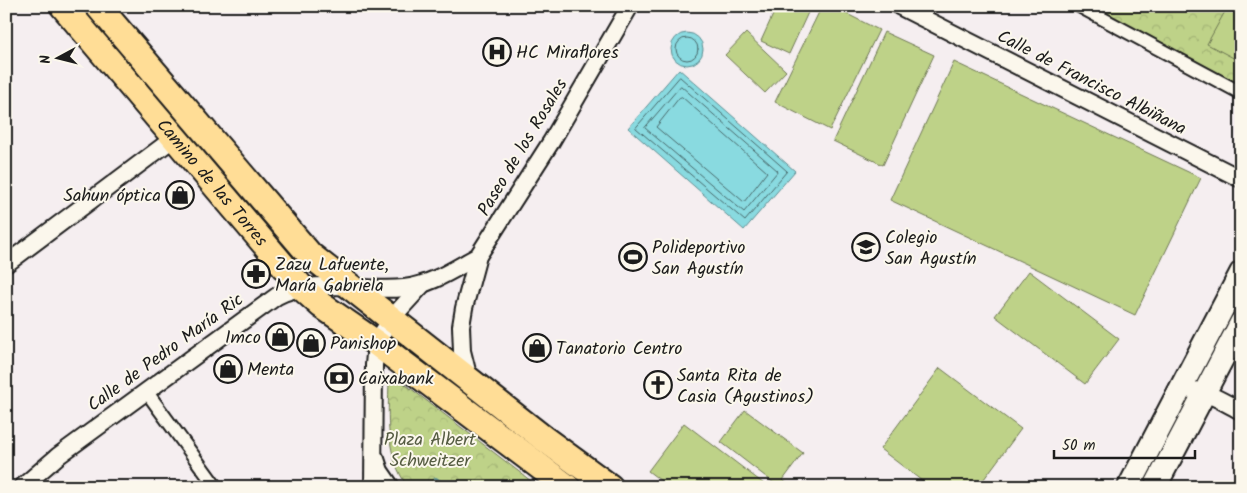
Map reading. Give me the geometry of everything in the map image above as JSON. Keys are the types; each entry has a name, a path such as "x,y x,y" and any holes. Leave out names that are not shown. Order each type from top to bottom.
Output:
{"main road":[{"name":"Camino de las Torres","path":"63,6 302,288 321,305 376,343 566,487"},
{"name":"Camino de las Torres","path":"98,6 300,245 348,286 610,487"},
{"path":"1129,487 1241,274"},
{"path":"1155,487 1241,323"}],"street":[{"name":"Paseo de los Rosales","path":"468,379 462,351 461,326 478,256 551,142 630,6"},
{"name":"Calle de Francisco Albiñana","path":"899,6 1241,179"},
{"path":"1078,6 1241,93"},
{"path":"6,264 174,138"},
{"name":"Paseo de los Rosales","path":"391,319 422,285 478,256"},
{"name":"Paseo de los Rosales","path":"348,286 384,289 422,285"},
{"name":"Calle de Pedro María Ric","path":"22,487 58,456 270,300 282,293 302,288 348,286"},
{"path":"373,487 374,365 376,343 391,319"},
{"path":"1180,390 1190,389 1203,393 1241,411"},
{"path":"146,391 216,487"},
{"path":"374,452 380,471 391,487"}],"green space":[{"path":"777,6 811,6 789,54 761,41"},
{"path":"822,6 831,6 879,30 830,130 775,102"},
{"path":"1091,6 1241,6 1241,87"},
{"path":"1228,6 1241,14 1241,62 1207,44"},
{"path":"884,32 934,55 883,165 833,141"},
{"path":"746,33 786,71 765,93 725,55"},
{"path":"954,62 1201,178 1135,315 890,200"},
{"path":"1029,271 1119,339 1085,384 995,316"},
{"path":"396,338 519,427 515,433 397,342"},
{"path":"940,368 1021,429 978,487 930,487 880,449"},
{"name":"Plaza Albert Schweitzer","path":"392,378 397,378 531,481 534,487 408,487 395,462 389,436 389,381"},
{"path":"745,410 803,453 783,480 791,487 779,487 721,442"},
{"path":"684,423 768,487 669,487 648,471"}],"water":[{"path":"687,33 693,34 698,38 702,43 702,55 698,60 693,64 687,65 681,64 676,60 672,55 671,49 672,43 676,38 681,34"},
{"path":"679,69 795,171 744,230 628,128"}],"waterway":[{"path":"436,480 445,487"}],"place":[{"name":"HC Miraflores","path":"497,52"},
{"name":"Sahun óptica","path":"180,195"},
{"name":"Colegio San Agustín","path":"866,247"},
{"name":"Polideportivo San Agustín","path":"633,257"},
{"name":"Zazu Lafuente, María Gabriela","path":"256,274"},
{"name":"Imco","path":"280,337"},
{"name":"Panishop","path":"311,343"},
{"name":"Tanatorio Centro","path":"537,348"},
{"name":"Menta","path":"228,369"},
{"name":"Caixabank","path":"339,378"},
{"name":"Santa Rita de Casia (Agustinos)","path":"658,385"}]}
